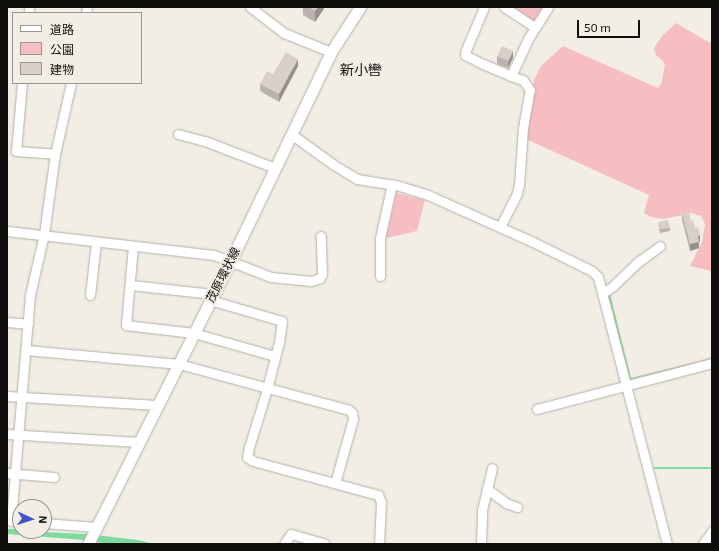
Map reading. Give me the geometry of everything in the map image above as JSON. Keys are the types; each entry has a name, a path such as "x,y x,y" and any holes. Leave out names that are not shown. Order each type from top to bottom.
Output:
{"main road":[{"name":"茂原環状線","path":"88,544 138,442 230,262 331,52 360,7"}],"street":[{"path":"250,7 284,33 331,52"},
{"path":"484,7 465,55 523,80 530,90 523,128 519,185 517,193 500,227"},
{"path":"504,7 535,27"},
{"path":"511,76 519,55 548,7"},
{"path":"22,84 16,151 55,154"},
{"path":"12,499 11,473 18,434 30,295 44,234 55,154 71,84"},
{"path":"178,134 205,141 275,168"},
{"path":"291,134 334,165 357,179 392,184 428,195 500,227 592,271 598,277 667,544"},
{"path":"380,276 380,238 392,184"},
{"path":"7,232 44,234 96,242 214,255 277,278 316,280 322,274 321,236"},
{"path":"90,295 96,242"},
{"path":"133,246 131,285 126,325 194,333 276,356"},
{"path":"603,293 613,286 638,262 660,246"},
{"path":"131,285 212,297 282,321 276,356 248,448 247,457 253,461 378,495 381,502 379,544"},
{"path":"7,322 28,324"},
{"path":"26,350 179,364 349,410 352,413 353,419 335,483"},
{"path":"537,409 712,363"},
{"path":"7,396 157,405"},
{"path":"7,434 138,442"},
{"path":"480,544 482,510 492,468"},
{"path":"11,473 54,477"},
{"path":"487,489 506,503 517,507"},
{"path":"52,523 96,526"},
{"path":"703,544 712,531"},
{"path":"284,544 291,534 325,544"}],"green space":[{"path":"504,7 548,7 535,27"},
{"path":"676,23 712,44 712,271 690,266 702,242 705,224 701,216 691,213 664,219 651,217 644,213 649,195 526,139 534,80 541,66 563,46 658,88 661,84 665,66 663,61 656,55 654,48 662,36"},
{"path":"396,193 425,200 417,231 386,238"},
{"path":"606,293 610,294 630,379 712,358 712,361 629,380"}],"shaded area":[{"path":"608,294 610,294 631,378 712,358 630,379"},
{"path":"654,467 712,467 712,469 654,469"},
{"path":"7,529 12,529 12,534 7,534"},
{"path":"52,532 87,534 138,540 153,544 109,544 52,538"}],"building":[{"path":"308,7 318,7 315,11"},
{"path":"502,46 513,51 508,61 498,56"},
{"path":"286,52 298,59 279,94 260,84 267,71 273,74"},
{"path":"689,212 691,221 693,220 695,228 698,227 700,235 698,236 699,242 690,244 682,213"},
{"path":"668,220 670,228 660,229 658,222"}],"district":[{"name":"新小轡","path":"361,70"}]}
